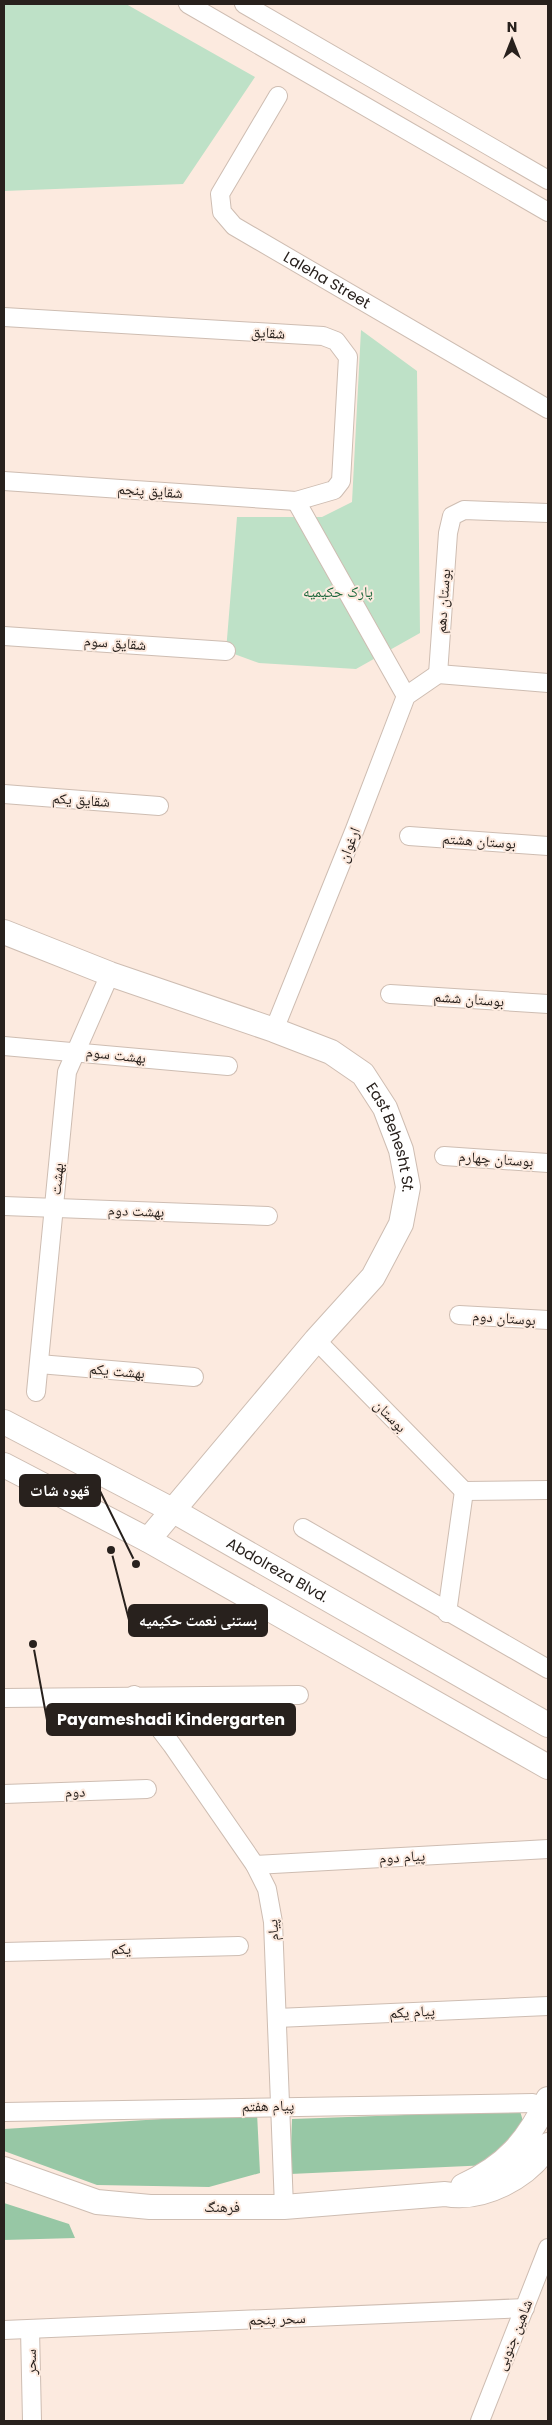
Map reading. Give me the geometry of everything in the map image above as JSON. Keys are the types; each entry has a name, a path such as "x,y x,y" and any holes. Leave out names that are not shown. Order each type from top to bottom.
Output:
{"main road":[{"name":"East Behesht St.","path":"4,932 110,974 274,1030 331,1052 363,1074 385,1108 400,1150 408,1187 401,1224 373,1277 316,1340 148,1540"},
{"name":"Abdolreza Blvd.","path":"4,1422 172,1510 548,1726"},
{"path":"4,1465 148,1540 548,1767"},
{"name":"فرهنگ","path":"454,2195 494,2169 524,2142 540,2101"},
{"name":"فرهنگ","path":"4,2169 97,2202 150,2207 284,2206 454,2195 504,2184 540,2158 548,2145"}],"street":[{"path":"188,4 548,212"},
{"path":"244,4 548,180"},
{"name":"Laleha Street","path":"278,96 220,194 222,212 234,226 548,409"},
{"path":"532,203 548,186"},
{"name":"شقایق","path":"4,318 323,336 336,341 348,357 341,481 334,490 296,501"},
{"name":"شقایق پنجم","path":"4,481 296,501"},
{"path":"296,501 406,696 438,674 548,683"},
{"name":"بوستان دهم","path":"438,674 448,533 452,516 464,510 548,513"},
{"name":"شقایق سوم","path":"4,636 226,651"},
{"name":"ارغوان","path":"274,1030 406,696"},
{"name":"شقایق یکم","path":"4,794 159,806"},
{"name":"بوستان هشتم","path":"410,836 548,846"},
{"name":"بهشت","path":"36,1392 67,1072 110,974"},
{"name":"بوستان ششم","path":"390,994 548,1004"},
{"name":"بهشت سوم","path":"4,1046 228,1066"},
{"name":"بوستان چهارم","path":"444,1156 548,1163"},
{"name":"بهشت دوم","path":"4,1206 268,1216"},
{"name":"بوستان دوم","path":"459,1315 548,1320"},
{"name":"بوستان","path":"316,1340 464,1491"},
{"name":"بهشت یکم","path":"39,1364 194,1377"},
{"path":"447,1613 464,1491 548,1490"},
{"path":"303,1528 447,1613 548,1669"},
{"path":"4,1698 134,1695 298,1695"},
{"name":"پیام","path":"134,1695 172,1745 255,1865 268,1889 273,1922 284,2206"},
{"name":"دوم","path":"4,1794 147,1789"},
{"name":"پیام دوم","path":"255,1865 548,1849"},
{"name":"یکم","path":"4,1952 238,1946"},
{"name":"پیام یکم","path":"277,2018 548,2006"},
{"name":"پیام هفتم","path":"4,2112 540,2101"},
{"name":"شاهین جنوبی","path":"480,2421 548,2248"},
{"name":"سحر پنجم","path":"30,2329 525,2308"},
{"name":"سحر","path":"4,2330 30,2329 32,2421"},
{"path":"20,2421 32,2421"}],"green space":[{"path":"4,4 126,4 255,77 183,184 4,191"},
{"name":"پارک حکیمیه","path":"361,330 417,371 420,633 356,669 259,663 226,651 237,517 322,517 352,502"},
{"path":"520,2111 525,2128 490,2165 290,2174 292,2119"},
{"path":"257,2113 260,2173 209,2187 97,2185 4,2151 4,2129"},
{"path":"4,2203 69,2224 75,2238 4,2240"}],"place":[{"name":"بستنی نعمت حکیمیه","path":"111,1550"},
{"name":"قهوه شات","path":"136,1564"},
{"name":"Payameshadi Kindergarten","path":"33,1644"}]}
